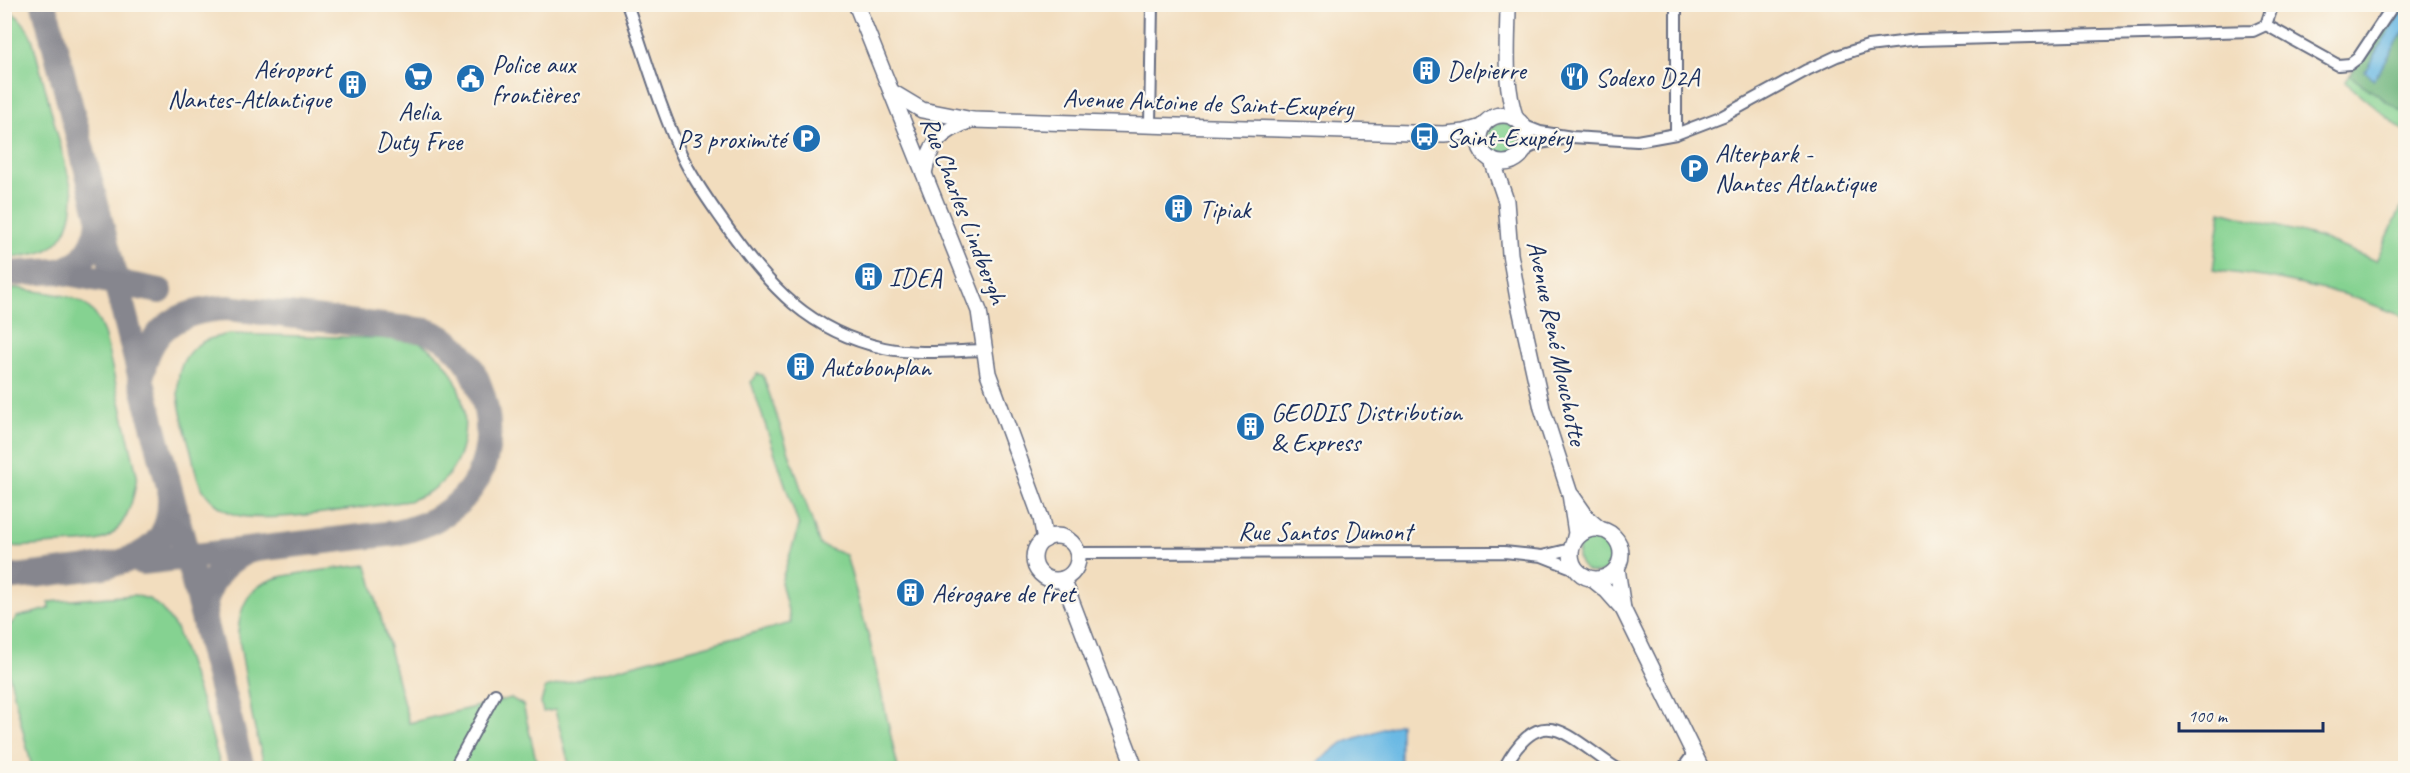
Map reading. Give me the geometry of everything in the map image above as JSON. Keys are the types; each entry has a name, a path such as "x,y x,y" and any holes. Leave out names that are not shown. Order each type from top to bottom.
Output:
{"street":[{"path":"627,4 676,141 693,177 752,261 781,295 829,328 858,341 882,348 918,353 983,350"},
{"name":"Rue Charles Lindbergh","path":"856,4 980,311 983,350 991,384 1041,518 1045,540"},
{"path":"1150,124 1152,4"},
{"path":"1508,4 1507,72 1511,104 1526,140 1518,155"},
{"path":"1676,4 1676,134"},
{"path":"1485,123 1501,115 1540,132 1572,137 1637,141 1676,134 1723,116 1807,70 1837,56 1868,46 1918,40 1987,37 2253,31 2266,25 2272,4"},
{"path":"2266,25 2338,65 2350,64 2358,58 2394,4"},
{"path":"1507,72 1499,102 1479,135 1487,155 1507,162 1540,144 1572,137"},
{"name":"Avenue Antoine de Saint-Exupéry","path":"892,92 912,105 934,114 971,120 1444,134 1465,132 1485,123"},
{"path":"934,114 919,121 909,135 925,142 936,140"},
{"name":"Avenue Antoine de Saint-Exupéry","path":"936,140 953,127 971,120"},
{"name":"Avenue Antoine de Saint-Exupéry","path":"1444,134 1487,155"},
{"path":"924,173 929,153 936,140"},
{"name":"Avenue René Mouchotte","path":"1487,155 1506,201 1510,254 1529,354 1542,408 1570,494 1576,533 1573,545"},
{"name":"Avenue René Mouchotte","path":"1506,201 1518,155"},
{"name":"Avenue René Mouchotte","path":"1570,494 1588,519 1601,530"},
{"path":"1575,569 1572,560 1573,545 1580,535 1594,529 1611,534 1620,547 1621,556 1617,568 1623,609"},
{"path":"1065,538 1071,542 1077,553 1078,560 1074,572 1063,579 1049,579 1043,576 1035,564 1036,550 1045,540 1065,538"},
{"name":"Rue Santos Dumont","path":"1077,553 1101,555 1504,552 1542,556 1573,545"},
{"path":"1542,556 1575,569 1592,579 1607,591 1623,609 1697,763 1683,768"},
{"path":"1592,579 1607,577 1617,568"},
{"path":"1063,579 1135,768"},
{"path":"455,767 495,694"},
{"path":"1504,768 1522,740 1530,734 1548,728 1567,734 1616,768"}],"green space":[{"path":"2397,5 2405,5 2405,114 2349,75"},
{"path":"5,8 21,20 32,38 73,193 68,225 54,245 37,254 5,258"},
{"path":"2349,75 2405,114 2405,132 2345,82"},
{"path":"1503,123 1515,127 1519,139 1515,151 1503,155 1491,151 1487,139 1491,127"},
{"path":"2405,199 2405,317 2347,295 2270,278 2213,270 2221,211 2320,238 2376,261"},
{"path":"18,288 58,294 77,300 95,314 104,333 137,475 128,512 118,529 103,539 92,542 24,547 5,546 5,290"},
{"path":"229,334 415,339 444,362 460,394 465,426 459,457 451,471 434,489 409,501 317,514 266,518 245,517 222,508 207,495 197,478 178,397 178,383 180,370 186,357 195,347 207,340"},
{"path":"757,374 763,375 820,545 846,555 870,642 898,768 570,768 555,710 543,712 541,703 545,688 791,623 781,582 799,526 751,382"},
{"path":"1596,537 1609,542 1614,555 1609,568 1596,573 1583,568 1578,555 1583,542"},
{"path":"367,565 409,723 511,698 523,705 538,768 265,768 253,721 238,633 244,604 259,586 281,577"},
{"path":"134,595 149,599 161,608 176,628 205,711 221,768 32,768 5,658 5,631 17,617 49,609 49,602"}],"water":[{"path":"2405,6 2405,29 2374,80 2365,71"},
{"path":"1400,723 1400,768 1311,768 1342,743"}],"taxiway":[{"path":"44,4 242,768"},
{"path":"58,271 75,264 88,252 96,235 99,217"},
{"path":"4,274 58,271 160,291"},
{"path":"141,381 144,363 158,335 180,318 210,310 228,308 426,331 450,343 468,363 477,380 486,407 488,433 486,457 477,478 464,497 446,513 423,525 396,533 142,562"},
{"path":"4,578 107,565 138,555 151,547 161,536 168,520 170,501"},
{"path":"204,615 207,594 216,577 229,563 246,552"}],"place":[{"name":"Delpierre","path":"1426,70"},
{"name":"Aelia Duty Free","path":"419,77"},
{"name":"Sodexo D2A","path":"1574,77"},
{"name":"Police aux frontières","path":"471,79"},
{"name":"Aéroport Nantes-Atlantique","path":"352,84"},
{"name":"Saint-Exupéry","path":"1425,137"},
{"name":"P3 proximité","path":"807,139"},
{"name":"Alterpark - Nantes Atlantique","path":"1694,168"},
{"name":"Tipiak","path":"1178,209"},
{"name":"IDEA","path":"868,277"},
{"name":"Autobonplan","path":"800,367"},
{"name":"GEODIS Distribution & Express","path":"1250,427"},
{"name":"Aérogare de fret","path":"911,593"}]}
